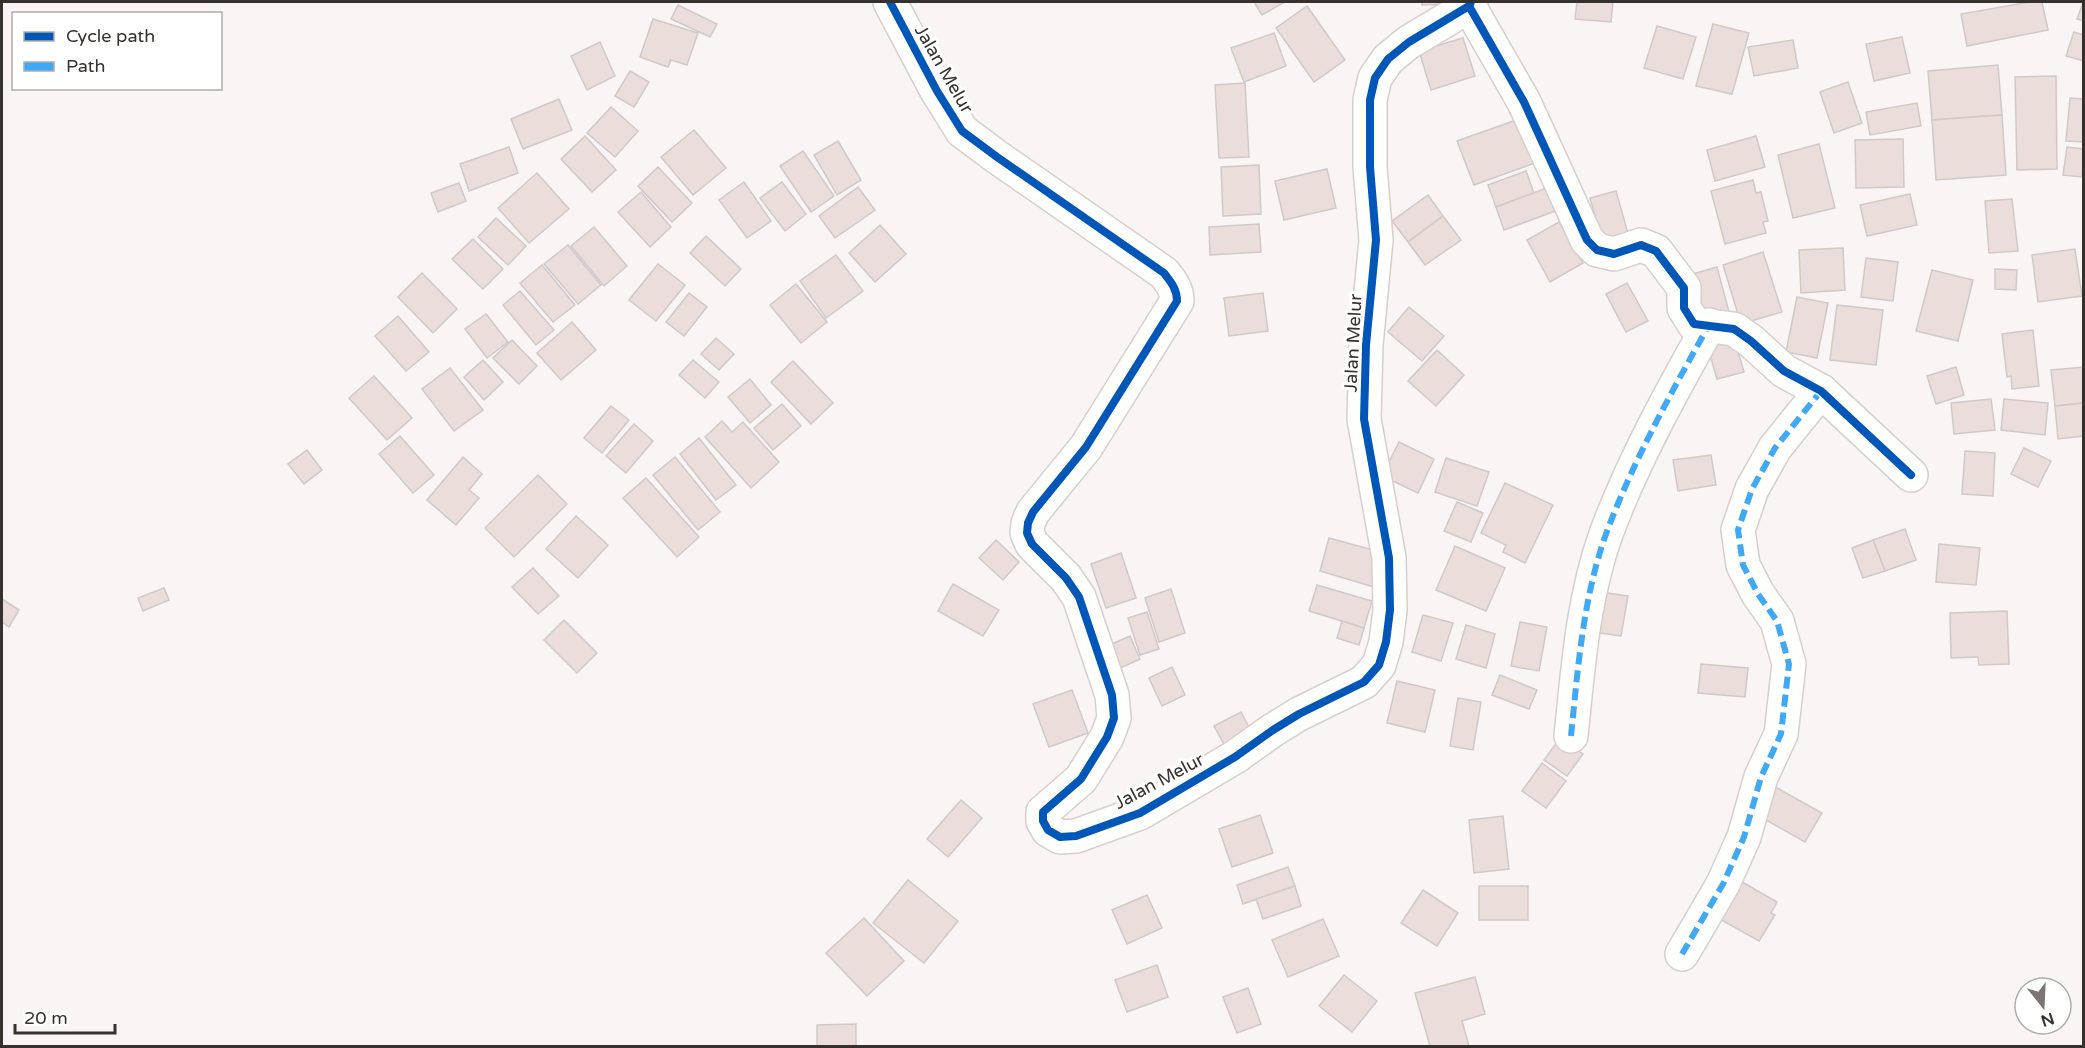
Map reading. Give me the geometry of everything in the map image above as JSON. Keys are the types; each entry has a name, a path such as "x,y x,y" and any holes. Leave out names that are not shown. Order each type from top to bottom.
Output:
{"street":[{"name":"Jalan Melur","path":"891,2 937,91 962,131 1164,273 1177,292 1177,301 1086,447 1033,512 1028,523 1027,533 1032,543 1066,578 1078,597 1112,695 1114,718 1107,737 1081,779 1043,812 1043,821 1048,830 1060,837 1076,836 1140,813 1235,757 1290,720 1364,682 1379,665 1386,642 1390,610 1389,558 1364,418 1366,345 1376,240 1370,166 1370,100 1375,78 1388,59 1409,42 1470,4"},
{"path":"1470,4 1524,102 1587,240 1597,250 1614,254 1641,245 1656,251 1684,288 1684,308 1694,324 1734,329 1785,371 1821,391 1911,475"},
{"path":"1571,736 1578,664 1588,603 1606,535 1652,428 1708,325"},
{"path":"1682,954 1723,884 1744,837 1761,777 1781,734 1789,664 1777,621 1758,594 1743,565 1738,530 1752,489 1775,448 1821,391"}],"building":[{"path":"1254,2 1285,2 1262,15"},
{"path":"1422,2 1457,2 1457,4 1422,5"},
{"path":"1577,2 1613,2 1611,22 1575,19"},
{"path":"2029,2 2042,2 2048,30 1967,46 1961,14"},
{"path":"2084,2 2084,21 2077,19"},
{"path":"678,5 717,24 710,37 671,19"},
{"path":"1307,6 1345,60 1314,82 1276,28"},
{"path":"653,19 698,33 687,65 671,60 668,67 640,57"},
{"path":"1713,24 1749,33 1732,94 1696,86"},
{"path":"1657,26 1696,37 1683,79 1644,68"},
{"path":"2074,32 2084,35 2084,61 2066,56"},
{"path":"1274,33 1286,66 1244,82 1231,48"},
{"path":"1902,37 1910,73 1874,81 1866,44"},
{"path":"1463,38 1475,76 1431,90 1419,51"},
{"path":"1793,40 1798,68 1754,76 1748,47"},
{"path":"600,42 615,76 587,90 571,56"},
{"path":"1998,65 2002,115 1932,120 1928,71"},
{"path":"630,71 649,82 634,107 615,96"},
{"path":"2056,76 2057,169 2017,170 2015,77"},
{"path":"1848,82 1862,123 1834,133 1820,92"},
{"path":"1245,83 1249,157 1219,158 1215,85"},
{"path":"2070,98 2084,99 2084,142 2066,141"},
{"path":"559,99 572,130 523,149 511,119"},
{"path":"1917,103 1921,126 1870,135 1866,112"},
{"path":"611,107 638,131 615,157 587,133"},
{"path":"2002,115 2006,175 1936,180 1932,120"},
{"path":"1519,119 1535,163 1474,185 1457,141"},
{"path":"694,130 726,168 693,195 661,157"},
{"path":"585,136 616,170 592,192 561,159"},
{"path":"1756,136 1765,167 1715,181 1707,150"},
{"path":"1903,139 1904,187 1856,188 1855,140"},
{"path":"838,141 861,180 837,195 814,155"},
{"path":"1819,144 1835,208 1793,218 1778,155"},
{"path":"509,147 518,173 469,191 460,164"},
{"path":"2067,147 2084,149 2082,177 2063,175"},
{"path":"803,151 834,196 811,212 780,166"},
{"path":"1259,165 1261,214 1223,216 1221,167"},
{"path":"658,167 692,203 672,222 638,186"},
{"path":"1327,169 1336,208 1284,220 1275,181"},
{"path":"1526,171 1534,193 1496,207 1488,185"},
{"path":"537,173 569,209 529,243 498,208"},
{"path":"1753,180 1756,193 1761,192 1768,221 1763,222 1766,233 1725,244 1711,191"},
{"path":"744,182 771,221 747,238 719,200"},
{"path":"782,182 806,214 785,231 760,198"},
{"path":"459,183 466,201 438,212 431,193"},
{"path":"858,187 875,210 835,238 819,216"},
{"path":"1549,187 1558,210 1504,230 1496,207"},
{"path":"1616,191 1629,237 1603,245 1590,198"},
{"path":"641,192 671,227 650,247 618,212"},
{"path":"1910,194 1917,225 1867,236 1860,205"},
{"path":"1428,195 1443,216 1408,242 1392,221"},
{"path":"2012,199 2018,251 1989,253 1985,201"},
{"path":"1443,216 1461,240 1425,265 1408,242"},
{"path":"496,218 526,246 508,265 478,237"},
{"path":"1559,222 1583,263 1550,282 1527,240"},
{"path":"1259,224 1261,252 1210,255 1209,227"},
{"path":"880,225 906,254 875,282 849,253"},
{"path":"594,227 627,266 604,286 571,246"},
{"path":"706,236 741,269 725,286 690,253"},
{"path":"473,239 503,269 483,289 452,259"},
{"path":"568,245 601,285 578,304 544,264"},
{"path":"1843,248 1845,290 1801,293 1799,250"},
{"path":"2075,249 2082,296 2038,302 2032,255"},
{"path":"1763,252 1782,312 1741,324 1723,265"},
{"path":"836,255 863,291 826,318 800,281"},
{"path":"1866,258 1898,262 1893,301 1861,297"},
{"path":"658,264 685,285 656,321 629,300"},
{"path":"542,265 575,305 553,322 520,283"},
{"path":"1717,267 1729,312 1697,318 1686,276"},
{"path":"1995,269 2017,270 2016,290 1995,289"},
{"path":"1932,270 1973,280 1958,341 1916,331"},
{"path":"422,273 457,309 433,333 398,297"},
{"path":"1627,283 1648,321 1626,332 1606,294"},
{"path":"796,284 827,322 801,343 770,305"},
{"path":"520,291 554,330 536,345 503,305"},
{"path":"689,293 707,307 684,336 666,322"},
{"path":"1263,293 1268,331 1229,336 1224,298"},
{"path":"1797,297 1828,303 1817,358 1786,352"},
{"path":"1837,305 1883,310 1876,365 1830,360"},
{"path":"1409,307 1444,336 1422,361 1388,332"},
{"path":"486,314 508,342 487,358 465,329"},
{"path":"398,316 429,352 406,371 375,336"},
{"path":"572,322 596,350 561,380 537,353"},
{"path":"2033,330 2039,386 2012,389 2011,376 2007,377 2002,334"},
{"path":"1732,331 1744,372 1717,379 1705,338"},
{"path":"716,338 734,354 719,370 701,354"},
{"path":"512,340 537,366 519,384 493,358"},
{"path":"1437,350 1464,375 1436,406 1408,381"},
{"path":"483,360 503,382 484,400 464,377"},
{"path":"693,360 719,382 705,398 679,375"},
{"path":"793,361 833,403 811,424 771,382"},
{"path":"1956,367 1964,395 1936,404 1927,376"},
{"path":"2084,367 2084,403 2055,406 2051,370"},
{"path":"450,368 483,410 454,431 422,389"},
{"path":"374,376 412,418 387,440 349,398"},
{"path":"750,379 771,405 750,423 728,397"},
{"path":"1991,399 1995,430 1954,434 1951,403"},
{"path":"2004,399 2048,403 2045,435 2001,430"},
{"path":"2084,403 2084,436 2058,439 2055,406"},
{"path":"782,404 801,426 773,450 754,428"},
{"path":"611,406 629,420 602,453 584,438"},
{"path":"722,421 732,432 743,422 779,462 751,488 705,437"},
{"path":"634,424 653,441 626,473 606,456"},
{"path":"400,436 434,475 413,493 379,454"},
{"path":"699,438 736,485 716,500 680,454"},
{"path":"1399,442 1434,459 1418,493 1382,476"},
{"path":"2024,448 2051,461 2038,487 2011,474"},
{"path":"307,450 322,470 304,484 288,464"},
{"path":"1965,451 1995,453 1993,496 1962,494"},
{"path":"1711,455 1716,485 1678,491 1673,460"},
{"path":"463,457 482,474 469,490 479,498 456,525 427,500"},
{"path":"675,457 720,512 698,530 653,475"},
{"path":"1446,458 1489,472 1477,506 1435,492"},
{"path":"538,475 567,504 514,557 485,528"},
{"path":"646,478 699,537 677,557 623,498"},
{"path":"1505,483 1553,505 1525,563 1503,552 1506,545 1481,533"},
{"path":"1457,502 1483,513 1471,542 1444,531"},
{"path":"576,516 608,545 578,578 546,549"},
{"path":"1905,529 1916,560 1885,571 1873,540"},
{"path":"1329,538 1384,553 1374,587 1320,571"},
{"path":"996,540 1019,562 1003,580 979,558"},
{"path":"1873,540 1885,571 1863,578 1852,548"},
{"path":"1939,544 1980,548 1976,585 1936,582"},
{"path":"1455,546 1505,568 1486,611 1436,590"},
{"path":"1121,553 1136,598 1106,608 1091,564"},
{"path":"533,568 559,596 538,614 512,587"},
{"path":"953,584 999,610 983,636 938,611"},
{"path":"1317,585 1372,601 1364,628 1309,611"},
{"path":"164,588 169,600 143,611 138,598"},
{"path":"1171,589 1185,633 1159,642 1145,598"},
{"path":"1600,592 1628,596 1621,636 1593,632"},
{"path":"2,599 19,610 9,627 2,622"},
{"path":"2007,611 2009,664 1979,665 1978,657 1951,658 1950,613"},
{"path":"1147,612 1159,649 1140,655 1128,618"},
{"path":"1423,615 1453,623 1441,661 1412,652"},
{"path":"564,620 597,653 577,673 544,640"},
{"path":"1342,621 1364,628 1359,645 1337,638"},
{"path":"1520,622 1547,627 1539,671 1511,666"},
{"path":"1466,625 1495,634 1486,668 1456,659"},
{"path":"1130,636 1140,659 1118,669 1107,646"},
{"path":"1701,664 1748,668 1745,697 1698,693"},
{"path":"1172,667 1185,695 1162,706 1149,678"},
{"path":"1500,675 1537,690 1529,709 1492,695"},
{"path":"1397,681 1435,690 1425,732 1387,723"},
{"path":"1072,690 1088,733 1049,747 1033,704"},
{"path":"1458,698 1481,702 1473,750 1450,746"},
{"path":"1241,712 1252,733 1226,748 1214,726"},
{"path":"1560,738 1583,754 1567,776 1544,760"},
{"path":"1542,763 1566,781 1546,808 1522,791"},
{"path":"1775,787 1822,813 1805,842 1759,816"},
{"path":"961,800 982,818 948,857 927,839"},
{"path":"1260,815 1273,853 1232,867 1219,829"},
{"path":"1503,816 1509,869 1474,873 1469,820"},
{"path":"1288,867 1295,886 1243,904 1237,885"},
{"path":"1737,879 1777,902 1771,913 1775,915 1759,941 1716,917"},
{"path":"908,880 958,921 924,963 873,923"},
{"path":"1295,886 1301,906 1263,919 1256,899"},
{"path":"1479,886 1528,886 1528,920 1479,920"},
{"path":"1423,890 1458,913 1437,946 1401,923"},
{"path":"1147,895 1162,928 1127,944 1112,910"},
{"path":"864,918 904,961 867,996 826,953"},
{"path":"1323,919 1339,956 1288,977 1272,940"},
{"path":"1157,965 1168,997 1127,1012 1115,980"},
{"path":"1344,975 1377,1001 1352,1032 1319,1006"},
{"path":"1475,977 1485,1014 1462,1021 1469,1046 1430,1046 1415,993"},
{"path":"1248,988 1261,1024 1237,1033 1223,997"},
{"path":"856,1024 856,1046 817,1046 817,1025"}],"marked path":[{"path":"1571,736 1587,608 1606,534 1640,454 1709,325"},
{"path":"1682,954 1723,884 1744,837 1761,777 1781,734 1789,664 1777,621 1758,594 1743,565 1738,530 1752,489 1775,448 1821,391"}],"cycle path":[{"path":"890,2 937,91 962,131 1164,273 1176,293 1177,301 1086,447 1033,512 1028,523 1027,533 1032,544 1066,578 1079,597 1112,695 1114,718 1107,737 1081,779 1043,812 1043,821 1048,830 1060,837 1076,836 1140,813 1235,757 1299,714 1364,682 1379,665 1386,642 1390,610 1389,558 1364,419 1366,345 1376,240 1370,167 1370,100 1375,78 1388,59 1409,42 1469,6 1471,2"},
{"path":"1469,6 1524,102 1587,240 1597,250 1614,254 1641,245 1656,251 1684,288 1684,308 1694,324 1734,329 1784,371 1821,391 1911,475"}]}
